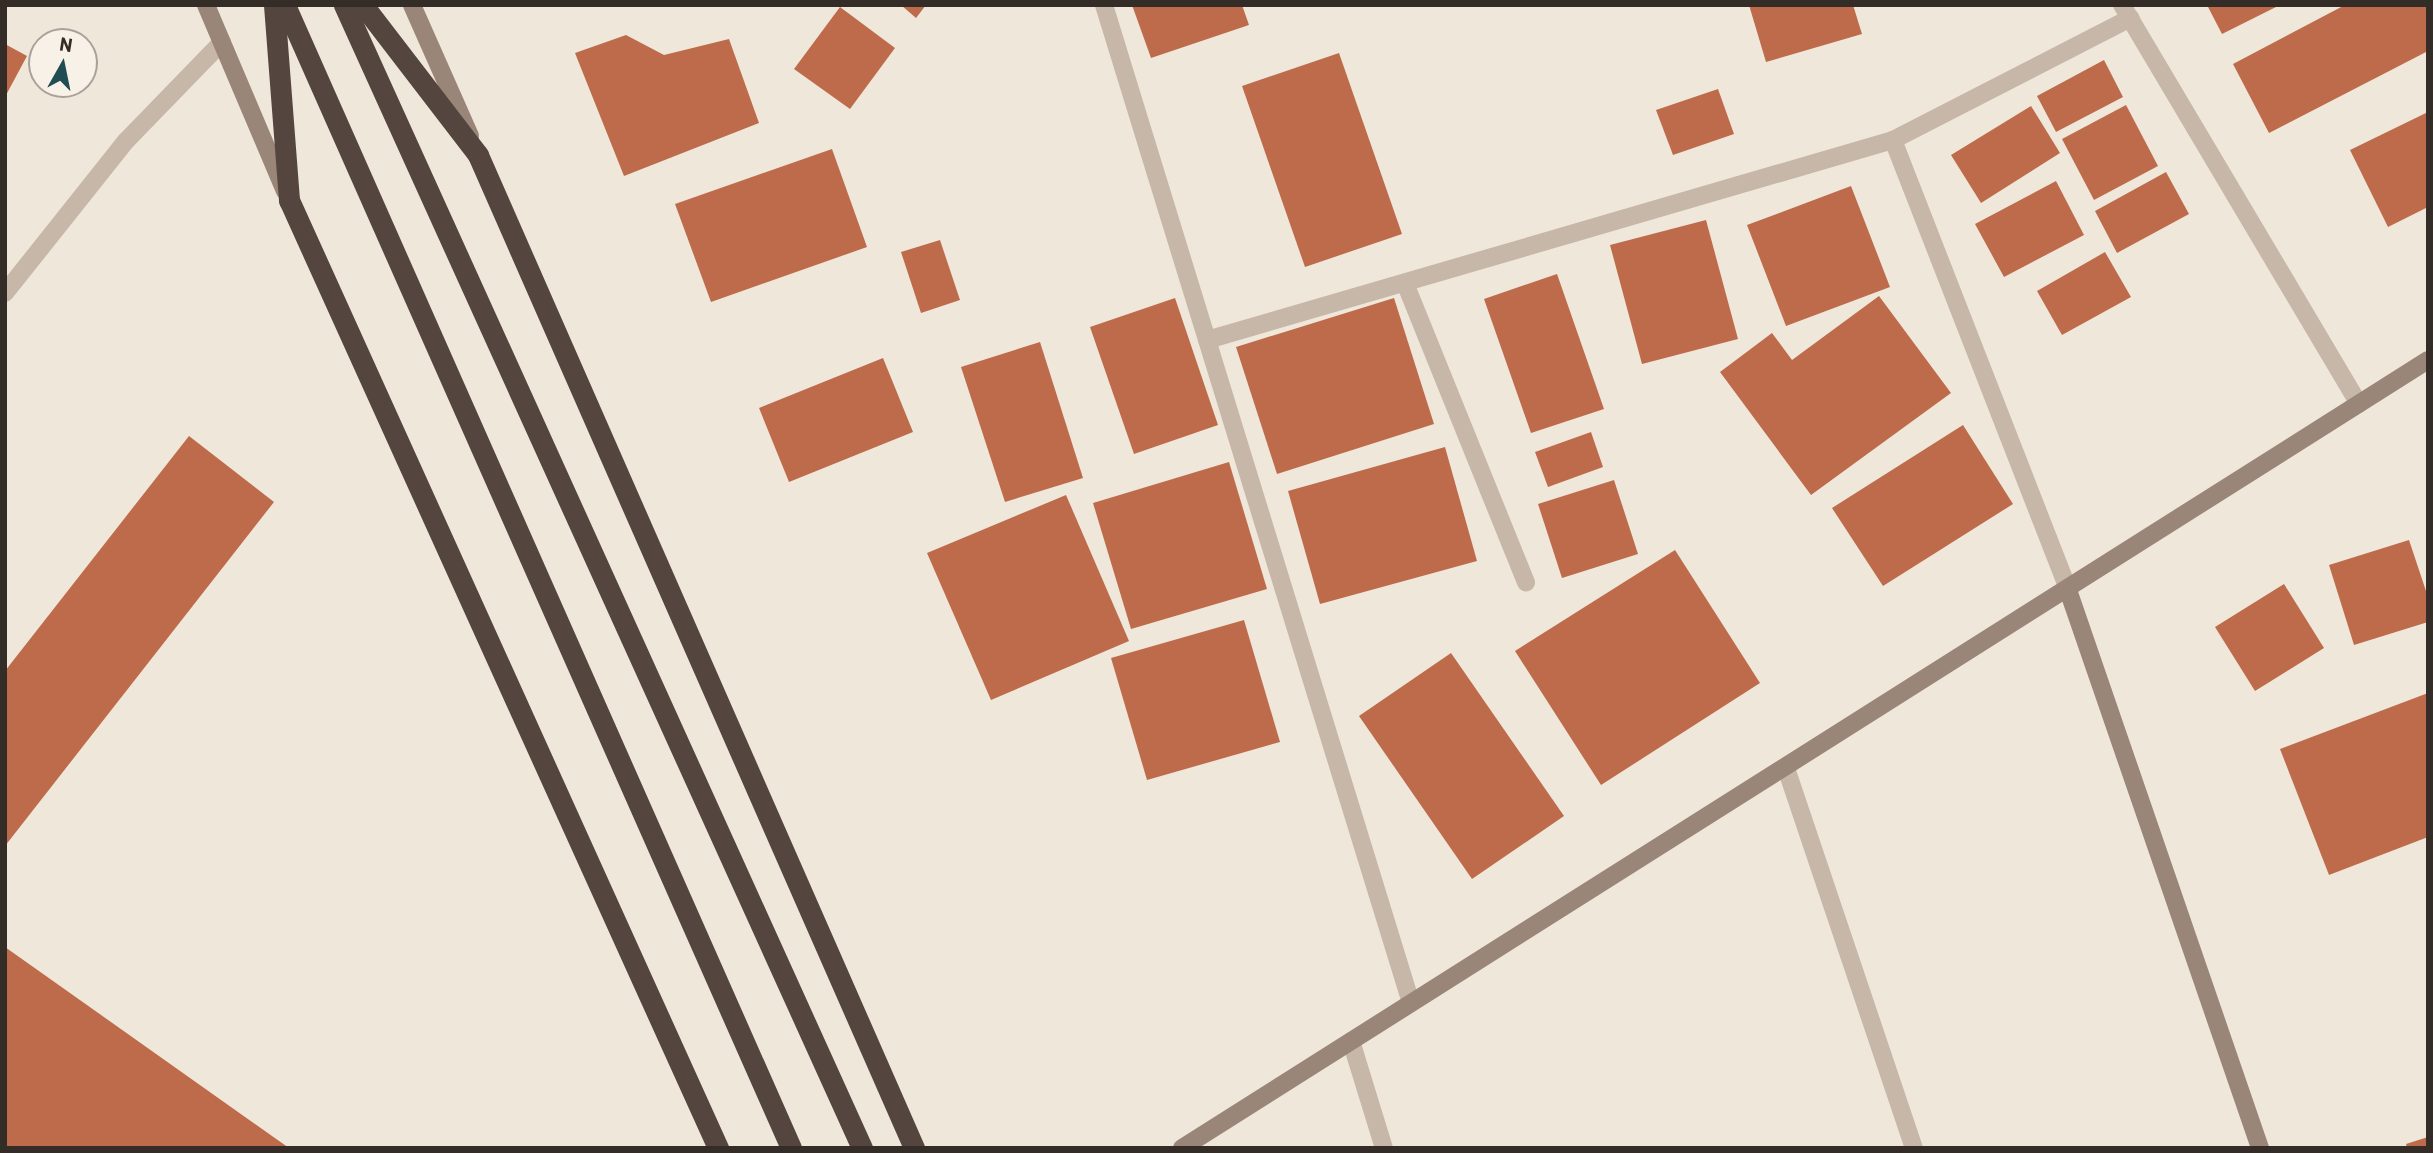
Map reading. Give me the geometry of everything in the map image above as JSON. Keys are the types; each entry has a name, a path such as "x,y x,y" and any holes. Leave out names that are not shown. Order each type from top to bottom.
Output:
{"highway":[{"path":"274,5 289,200 718,1148"},
{"path":"285,5 792,1148"},
{"path":"344,5 862,1148"},
{"path":"363,5 478,155 914,1148"}],"street":[{"path":"206,5 289,200"},
{"path":"412,5 478,155"},
{"path":"1104,5 1411,1003"},
{"path":"1207,340 1893,140 2126,12 2359,404"},
{"path":"5,293 126,141 222,42"},
{"path":"1893,140 2068,590 2260,1148"},
{"path":"1405,283 1526,582"},
{"path":"1182,1148 2428,360"},
{"path":"1786,768 1914,1148"},
{"path":"1351,1041 1384,1148"}],"building":[{"path":"901,5 926,5 916,18"},
{"path":"1132,5 1242,5 1249,25 1151,58"},
{"path":"1749,5 1853,5 1862,34 1766,62"},
{"path":"2207,5 2280,5 2222,34"},
{"path":"2345,5 2428,5 2428,51 2269,133 2233,64"},
{"path":"840,7 895,48 850,109 794,69"},
{"path":"626,35 664,55 729,39 759,123 624,176 575,53"},
{"path":"5,44 27,56 5,97"},
{"path":"1339,53 1402,234 1305,267 1242,86"},
{"path":"2104,60 2123,97 2056,132 2037,96"},
{"path":"1718,89 1734,134 1673,155 1656,110"},
{"path":"2126,105 2158,166 2094,200 2062,139"},
{"path":"2031,106 2060,153 1981,203 1951,155"},
{"path":"2428,112 2428,207 2388,227 2350,150"},
{"path":"832,149 867,247 711,302 675,204"},
{"path":"2166,172 2189,214 2117,253 2095,211"},
{"path":"2056,181 2084,235 2004,277 1975,224"},
{"path":"1851,186 1890,287 1786,326 1747,225"},
{"path":"1706,220 1738,339 1642,364 1610,245"},
{"path":"940,240 960,300 921,313 901,252"},
{"path":"2105,252 2131,297 2062,335 2037,291"},
{"path":"1557,274 1604,409 1531,433 1484,299"},
{"path":"1879,296 1951,393 1811,495 1720,372 1772,333 1792,360"},
{"path":"1175,298 1218,425 1134,454 1090,327"},
{"path":"1394,298 1434,424 1277,474 1236,347"},
{"path":"1040,342 1083,478 1005,502 961,367"},
{"path":"883,358 913,432 789,482 759,408"},
{"path":"1963,425 2013,504 1883,586 1832,508"},
{"path":"1591,432 1603,467 1548,487 1535,452"},
{"path":"189,436 274,502 5,846 5,671"},
{"path":"1445,447 1477,561 1320,604 1288,491"},
{"path":"1229,462 1267,589 1131,629 1093,503"},
{"path":"1614,480 1638,554 1562,578 1538,504"},
{"path":"1066,495 1129,641 991,700 927,553"},
{"path":"2409,540 2428,597 2428,622 2354,645 2329,565"},
{"path":"1675,550 1760,683 1601,785 1515,651"},
{"path":"2284,584 2324,648 2255,691 2215,627"},
{"path":"1244,620 1280,742 1147,780 1111,658"},
{"path":"1451,653 1564,816 1472,879 1359,716"},
{"path":"2428,693 2428,837 2329,875 2280,749"},
{"path":"5,947 289,1148 5,1148"},
{"path":"2428,1137 2428,1148 2407,1148 2406,1144"}]}
